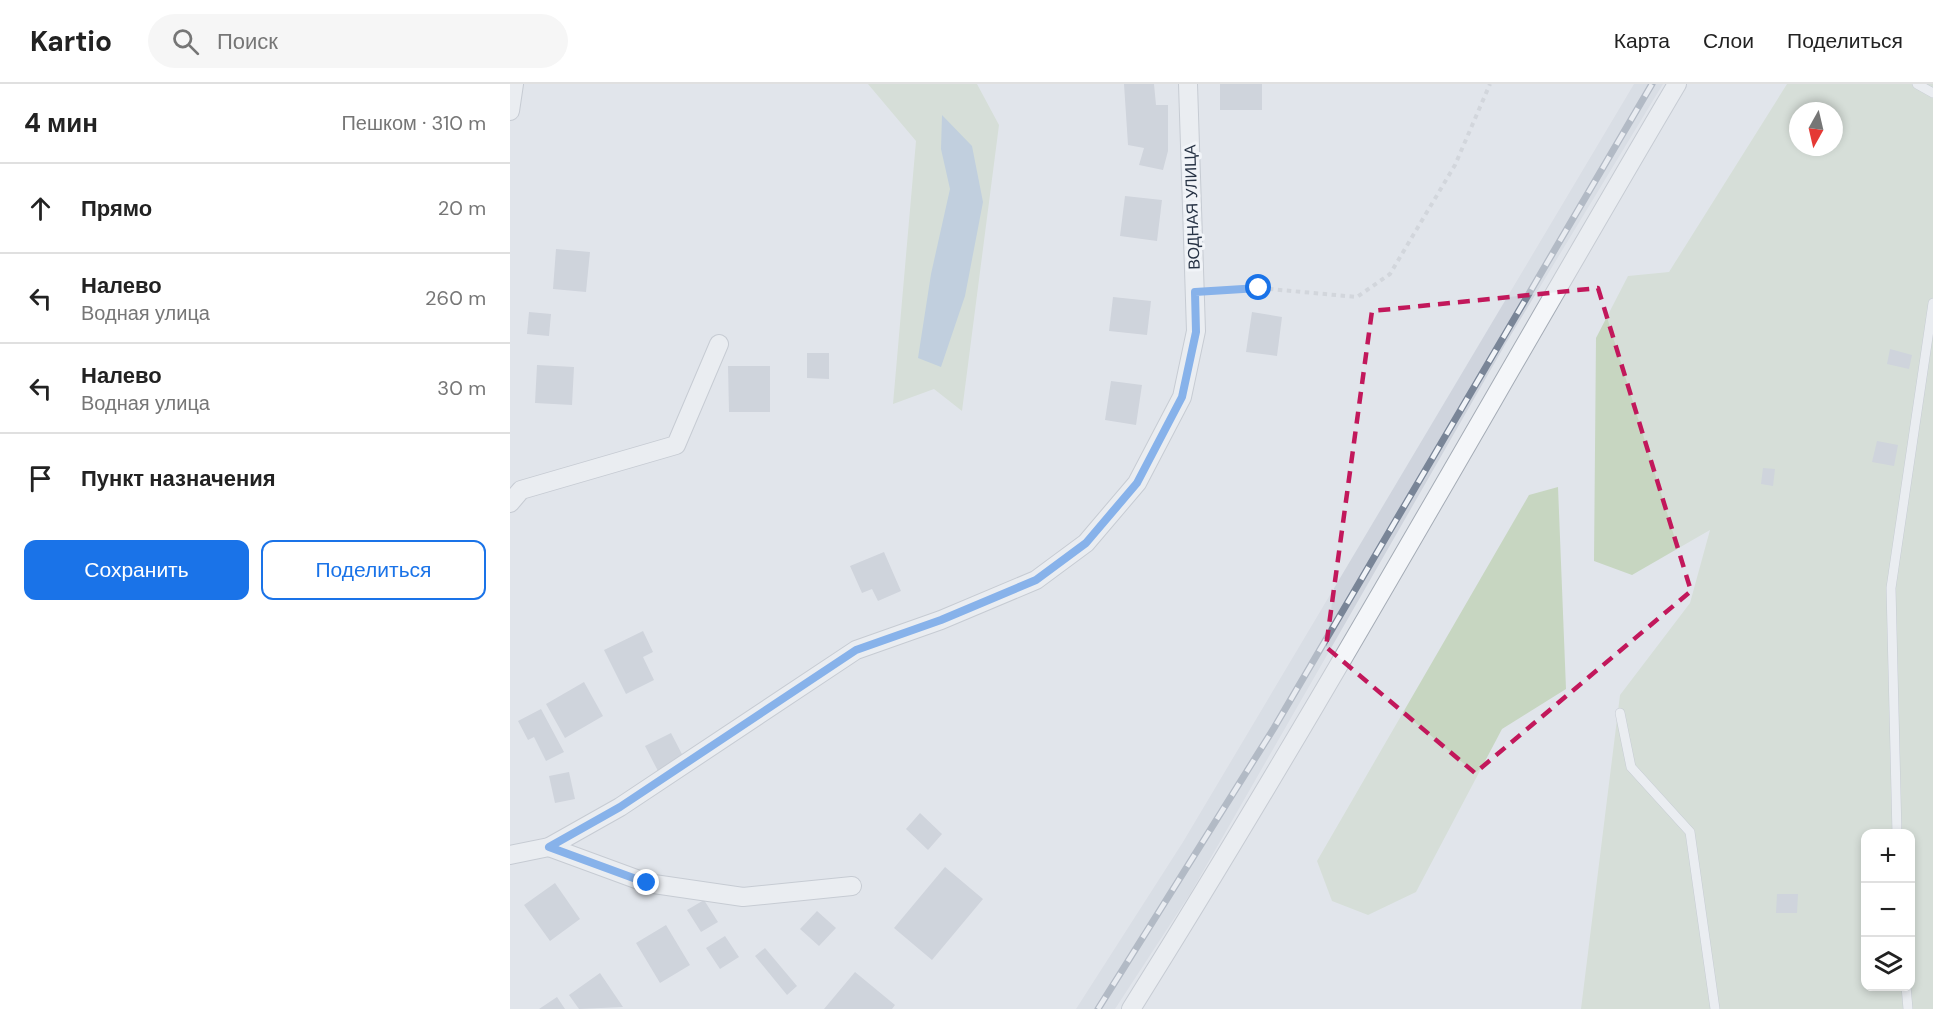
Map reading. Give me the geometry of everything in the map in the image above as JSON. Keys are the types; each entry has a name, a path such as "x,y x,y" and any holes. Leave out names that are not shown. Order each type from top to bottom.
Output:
{"street":[{"path":"510,111 514,84"},
{"name":"ВОДНАЯ УЛИЦА","path":"510,855 549,847 620,807 856,650 941,620 1036,580 1086,543 1137,483 1182,397 1196,332 1188,84"},
{"path":"1131,1009 1232,847 1503,378 1677,84"},
{"path":"510,503 521,490 676,445 719,344"},
{"path":"549,847 647,883 743,897 852,886"}],"lane":[{"path":"1917,84 1933,93"},
{"path":"1897,829 1891,588 1933,303"},
{"path":"1620,713 1631,767 1690,832 1715,1009"},
{"path":"1906,991 1908,1009"}],"path":[{"path":"1195,292 1259,288 1357,297 1390,274 1455,165 1490,84"}],"highlighted area":[{"path":"1598,288 1691,591 1475,773 1326,647 1372,311"}],"shaded area":[{"path":"1634,84 1663,84 1506,343 1190,894 1115,1009 1076,1009 1183,842"}],"green space":[{"path":"868,84 977,84 999,125 962,411 934,389 893,404 916,141"},
{"path":"1787,84 1933,84 1933,1009 1581,1009 1620,695 1690,603 1710,530 1632,575 1594,561 1596,338 1628,276 1669,272"},
{"path":"1558,487 1566,689 1502,729 1416,892 1368,915 1332,901 1317,861 1529,495"}],"water":[{"path":"942,115 972,146 983,202 965,296 941,367 918,358 931,274 950,189 941,149"}],"building":[{"path":"1124,84 1154,84 1156,105 1168,105 1168,151 1163,170 1139,165 1144,148 1128,145"},
{"path":"1220,84 1262,84 1262,110 1220,110"},
{"path":"1125,196 1162,200 1157,241 1120,236"},
{"path":"556,249 590,252 586,292 553,289"},
{"path":"1113,297 1151,301 1147,335 1109,331"},
{"path":"529,312 551,314 549,336 527,334"},
{"path":"1252,312 1282,317 1277,356 1246,352"},
{"path":"1890,349 1912,355 1909,369 1887,364"},
{"path":"807,353 829,353 829,379 807,378"},
{"path":"537,365 574,367 572,405 535,403"},
{"path":"728,366 770,366 770,412 729,412"},
{"path":"1111,381 1142,385 1136,425 1105,420"},
{"path":"1877,441 1898,445 1894,466 1872,462"},
{"path":"1763,468 1775,469 1773,486 1761,484"},
{"path":"884,552 901,591 878,601 872,589 862,593 850,566"},
{"path":"643,631 653,652 643,657 654,680 626,694 604,650"},
{"path":"584,682 603,716 565,738 546,704"},
{"path":"541,709 564,752 546,761 534,737 528,740 518,721"},
{"path":"671,733 684,758 658,771 645,746"},
{"path":"569,772 575,799 555,803 549,776"},
{"path":"920,813 942,834 928,850 906,829"},
{"path":"945,867 983,899 932,960 894,928"},
{"path":"555,883 580,919 550,941 524,905"},
{"path":"1777,894 1798,894 1797,913 1776,913"},
{"path":"704,900 718,922 701,932 687,910"},
{"path":"817,911 836,928 819,946 800,929"},
{"path":"666,925 690,965 660,983 636,943"},
{"path":"725,936 739,957 720,969 706,948"},
{"path":"765,948 797,986 787,995 755,956"},
{"path":"855,972 895,1005 892,1009 824,1009"},
{"path":"600,973 623,1007 579,1009 569,995"},
{"path":"557,997 565,1009 539,1009"}],"railway":[{"path":"1098,1009 1274,728 1652,84"}],"route":[{"path":"647,883 549,847 620,807 856,650 941,620 1036,580 1086,543 1137,483 1182,397 1196,332 1195,292 1259,288"}]}
